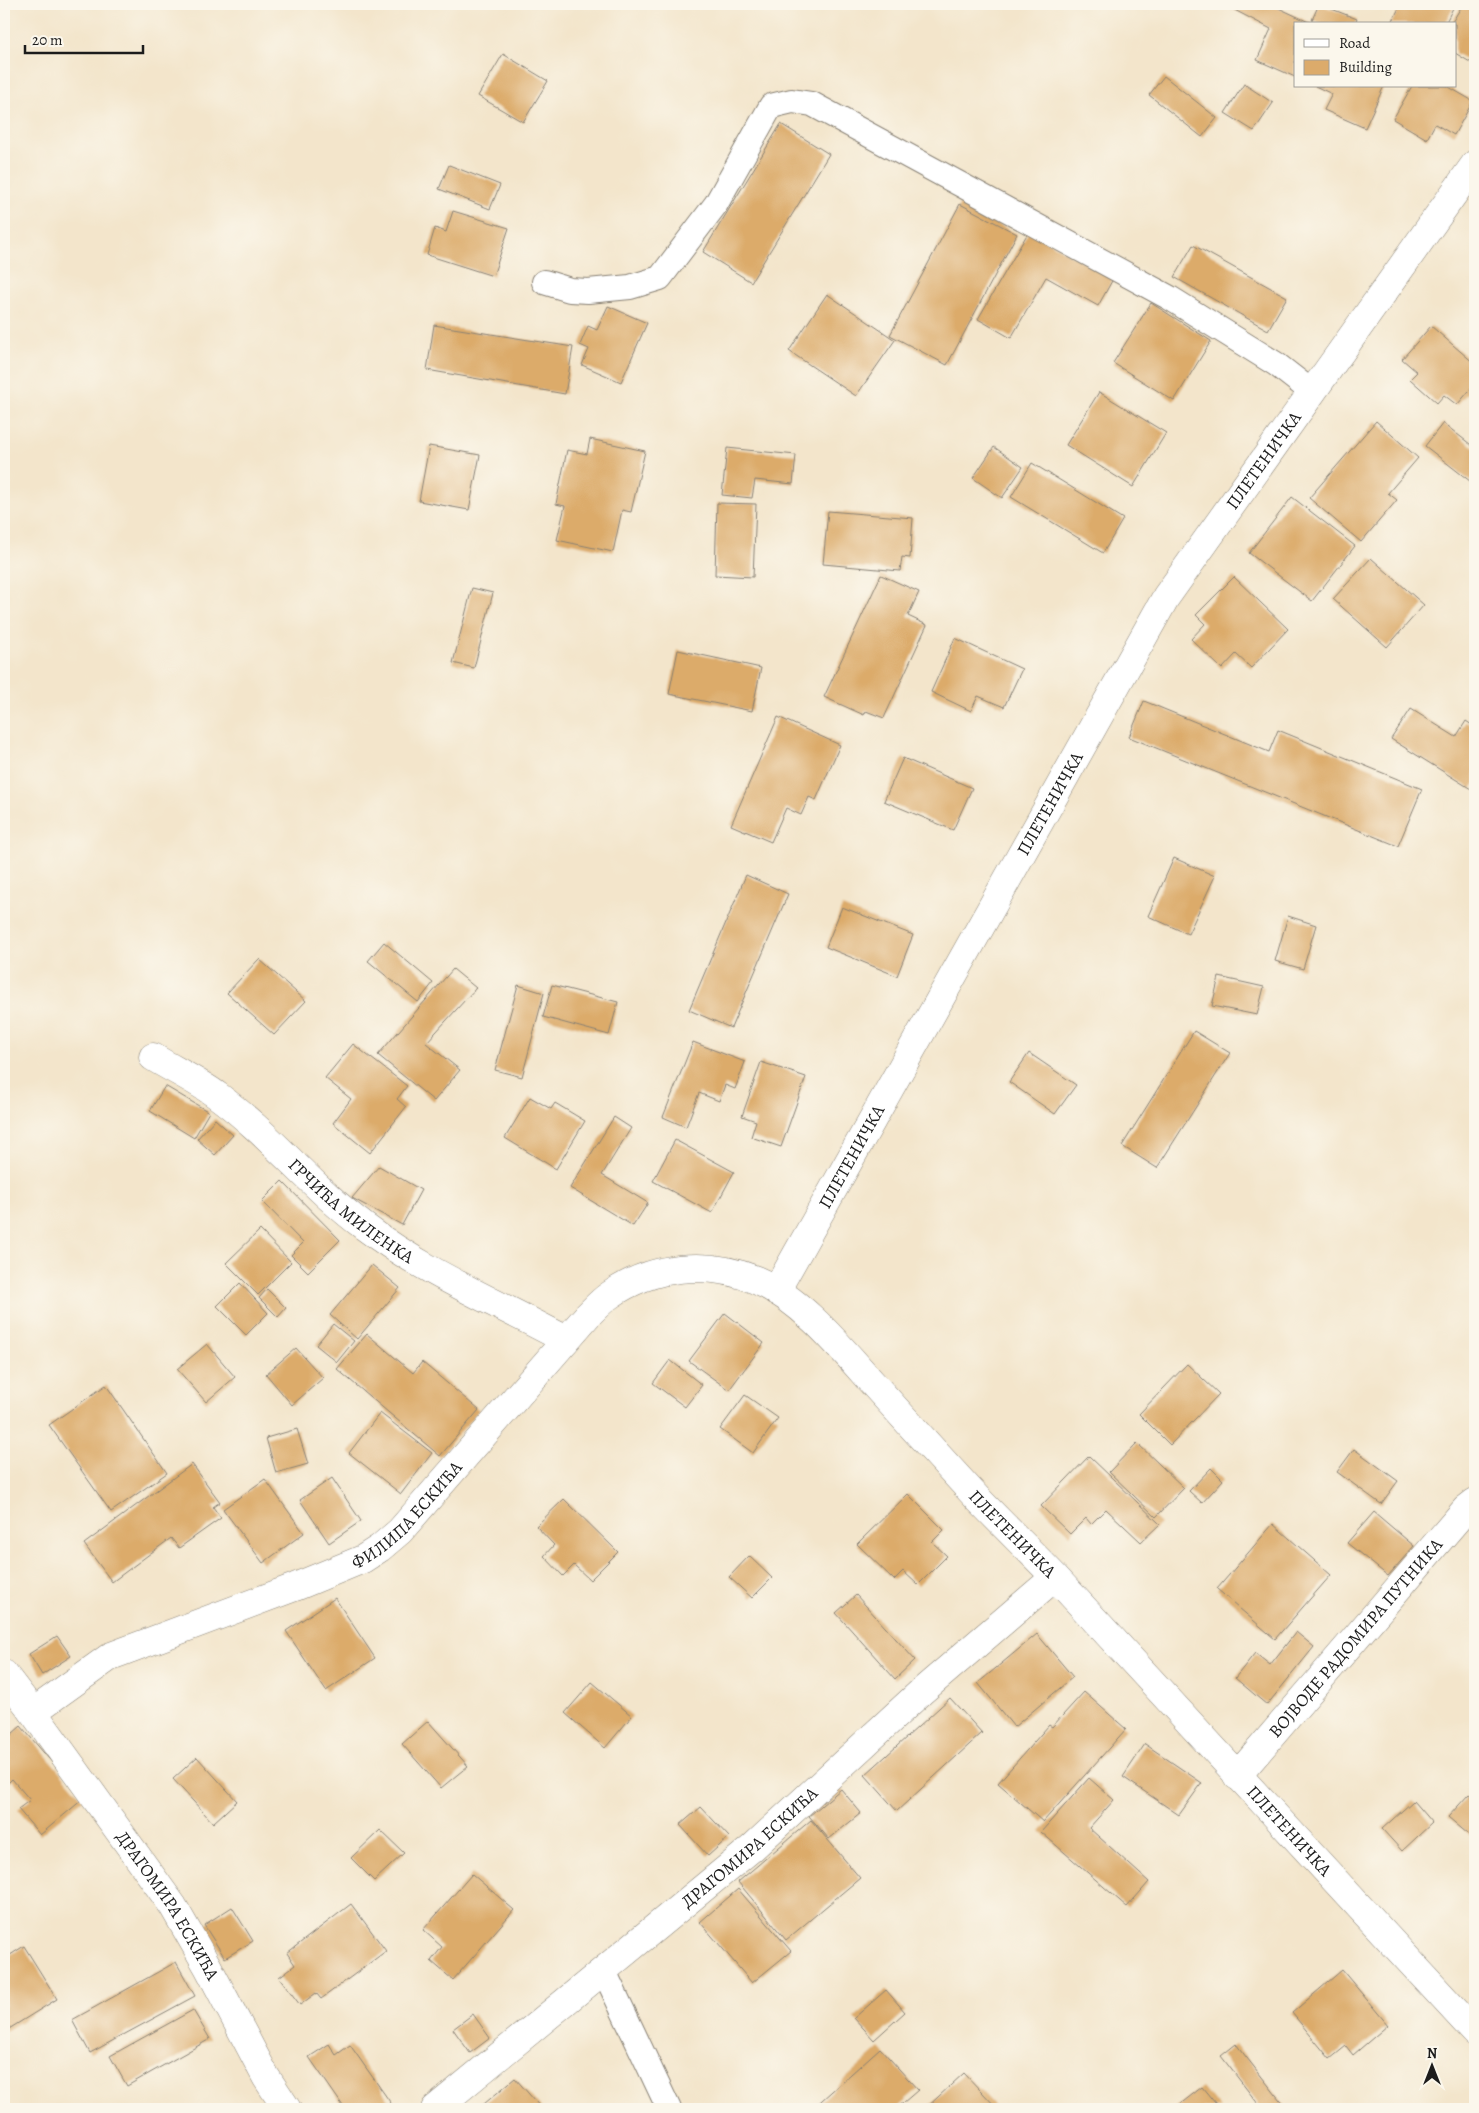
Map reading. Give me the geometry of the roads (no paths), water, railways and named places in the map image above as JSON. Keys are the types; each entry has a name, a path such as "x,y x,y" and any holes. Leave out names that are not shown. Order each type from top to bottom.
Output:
{"street":[{"name":"ПЛЕТЕНИЧКА","path":"1475,164 1166,597 776,1291 800,1309 847,1354 979,1499 1055,1577 1475,2032"},
{"name":"ГРЧИЋА МИЛЕНКА","path":"153,1057 218,1095 320,1190 364,1227 401,1252 455,1284 504,1306 566,1340"},
{"name":"ФИЛИПА ЕСКИЋА","path":"33,1712 111,1656 363,1560 380,1548 400,1532 587,1316 608,1296 630,1283 656,1273 682,1268 705,1268 734,1272 758,1281 776,1291"},
{"name":"ВОЈВОДЕ РАДОМИРА ПУТНИКА","path":"1237,1776 1395,1590 1466,1509 1475,1502"},
{"name":"ДРАГОМИРА ЕСКИЋА","path":"435,2109 604,1972 752,1848 921,1692 1055,1577"},
{"path":"4,1674 33,1712"},
{"name":"ДРАГОМИРА ЕСКИЋА","path":"33,1712 173,1906 208,1967 266,2077 286,2109"}],"lane":[{"path":"544,282 570,290 588,291 630,287 660,278 716,204 771,106 792,101 812,104 1170,298 1276,364 1312,392"},
{"path":"604,1972 669,2109"}]}
